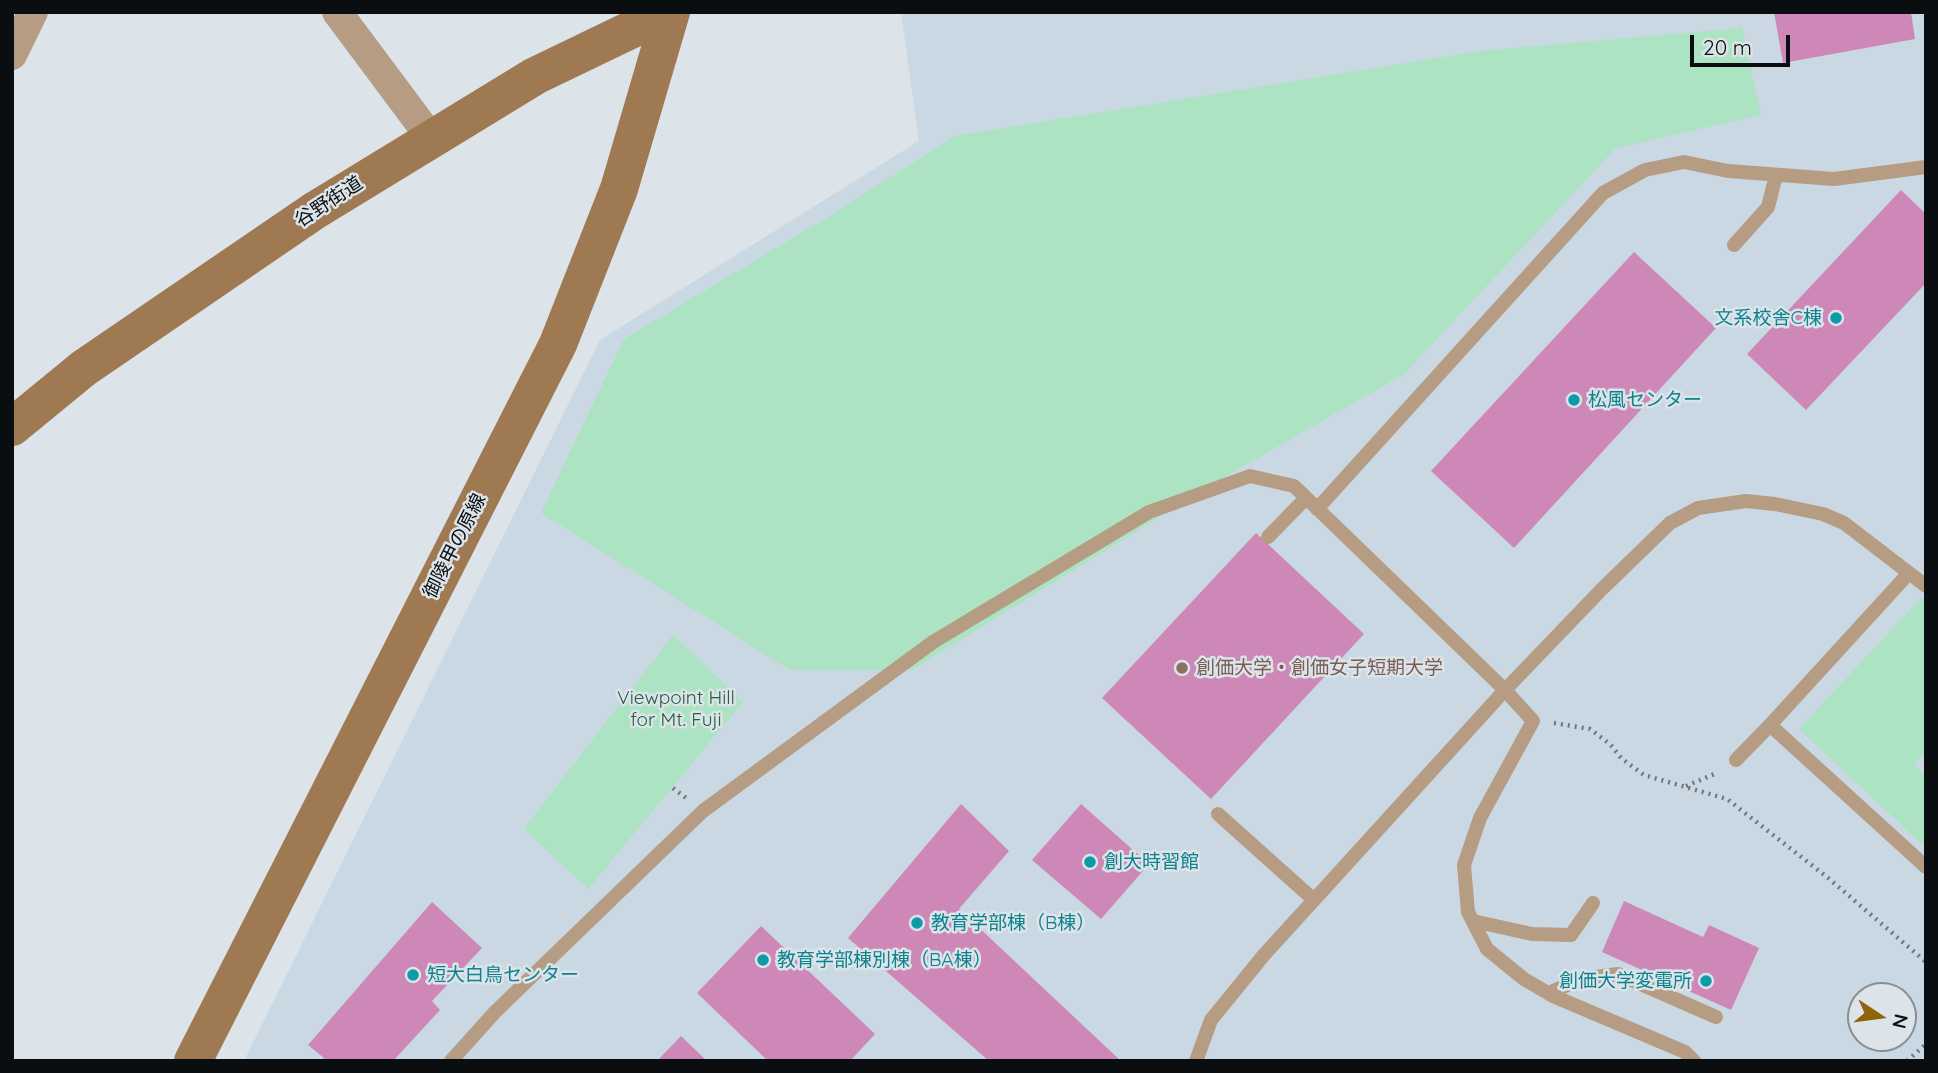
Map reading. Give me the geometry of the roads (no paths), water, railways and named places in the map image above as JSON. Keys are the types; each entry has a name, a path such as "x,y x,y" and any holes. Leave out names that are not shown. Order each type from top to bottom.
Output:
{"street":[{"path":"12,55 33,12"},
{"path":"337,12 431,138"},
{"name":"谷野街道","path":"12,426 84,368 314,211 535,76 670,12"},
{"name":"御陵甲の原線","path":"193,1061 558,344 619,189 670,12"}],"lane":[{"path":"1317,509 1603,193 1645,170 1684,162 1728,171 1834,179 1926,167"},
{"path":"1734,245 1768,207 1776,175"},
{"path":"451,1061 495,1012 696,817 933,642 1149,512 1250,476 1294,486 1505,690 1532,721 1480,818 1464,865 1468,912 1488,949 1524,979 1549,993 1685,1052 1694,1061"},
{"path":"1269,537 1306,498"},
{"path":"1196,1061 1211,1020 1263,956 1505,690 1670,523 1698,508 1746,501 1823,514 1844,523 1926,586"},
{"path":"1737,760 1909,573"},
{"path":"1770,725 1926,867"},
{"path":"1218,814 1314,900"},
{"path":"1473,921 1532,934 1571,935 1593,903"},
{"path":"1549,993 1581,979 1618,974 1716,1017"}],"place":[{"name":"文系校舎C棟","path":"1836,318"},
{"name":"松風センター","path":"1574,400"},
{"name":"創価大学・創価女子短期大学","path":"1182,668"},
{"name":"創大時習館","path":"1090,862"},
{"name":"教育学部棟（B棟）","path":"917,923"},
{"name":"教育学部棟別棟（BA棟）","path":"763,960"},
{"name":"短大白鳥センター","path":"413,975"},
{"name":"創価大学変電所","path":"1706,981"}],"park label":[{"name":"Viewpoint Hill for Mt. Fuji","path":"676,709"}]}
